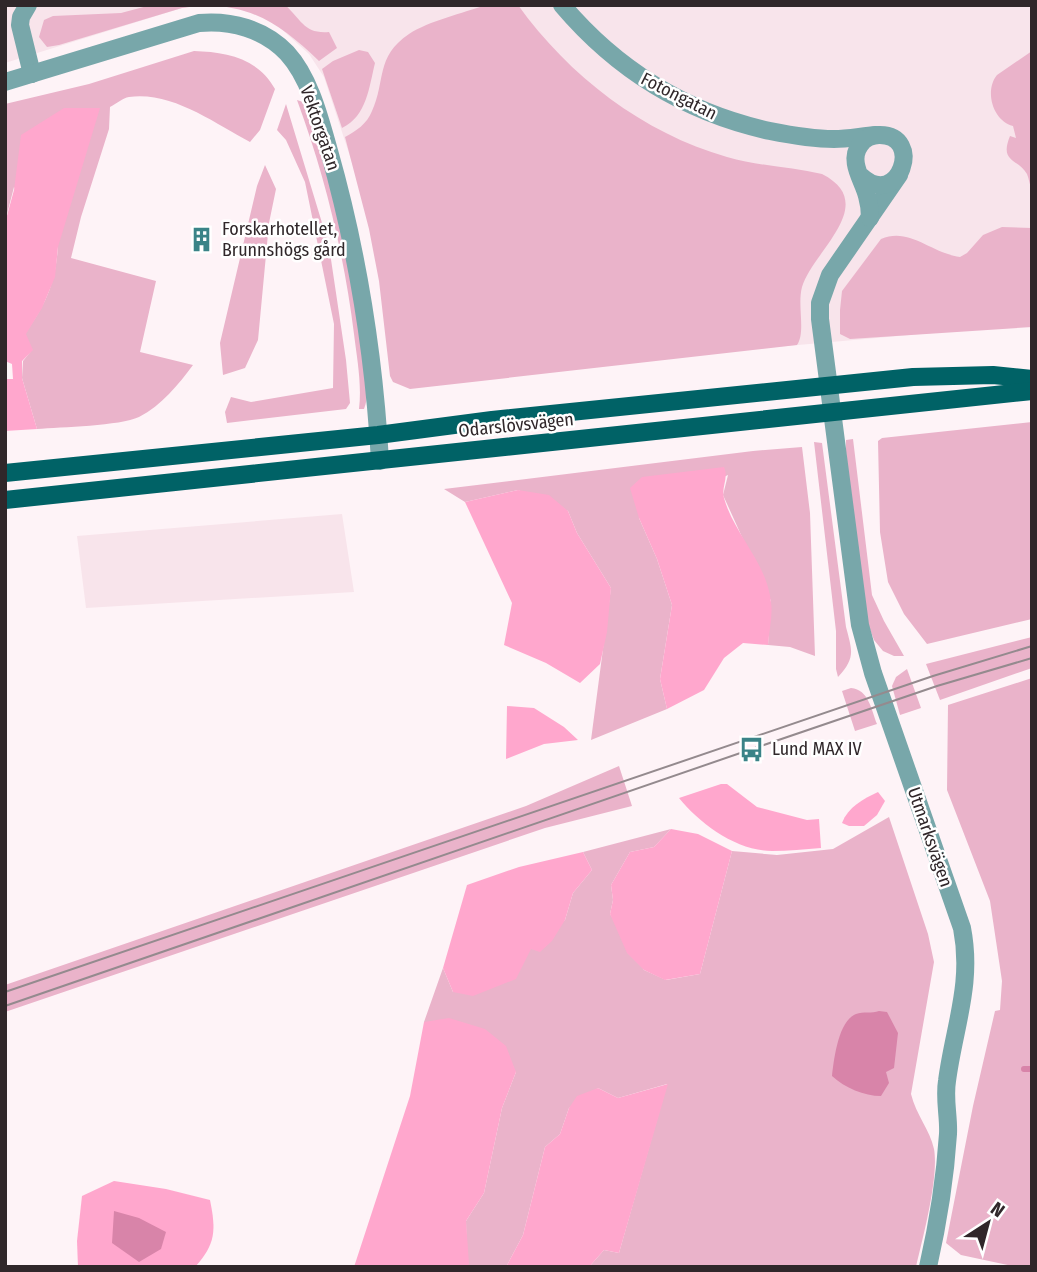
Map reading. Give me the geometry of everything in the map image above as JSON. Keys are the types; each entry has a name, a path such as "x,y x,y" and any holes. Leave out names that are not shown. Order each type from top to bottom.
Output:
{"main road":[{"name":"Odarslövsvägen","path":"5,473 913,377 993,375 1032,379"},
{"name":"Odarslövsvägen","path":"5,500 1032,391"}],"street":[{"path":"28,5 20,25 32,74"},
{"name":"Fotongatan","path":"562,5 624,66 681,101 721,118 752,127 820,139 876,135"},
{"name":"Vektorgatan","path":"5,82 176,29 211,22 233,24 254,31 286,53 304,81 317,113 343,200 365,304 380,461"},
{"path":"832,411 820,318 824,288 899,175 904,162 901,148 890,138 876,135 867,138 860,145 855,158 868,198 870,218"},
{"name":"Fotongatan","path":"820,139 837,149 859,172"},
{"path":"859,172 869,182 878,184 887,183 899,175"},
{"name":"Utmarksvägen","path":"832,411 860,625 884,705 962,928 966,948 965,995 946,1084 948,1132 942,1200 928,1267"}],"shaded area":[{"path":"5,5 199,5 5,63"},
{"path":"151,5 204,5 182,8 59,45 47,47 39,37 44,20 53,16 121,13"},
{"path":"206,5 285,5 304,25 314,31 329,32 337,48 319,61 268,21 240,10"},
{"path":"230,5 1032,5 1032,324 397,381 379,270 360,187 324,77 309,54 278,26 254,11"},
{"path":"486,5 518,5 538,31 584,78 610,99 666,133 727,157 822,174 838,186 845,199 844,214 838,229 808,273 802,287 801,333 797,345 410,389 393,382 369,229 345,137 361,127 370,116 386,61 398,43 426,25"},
{"path":"359,50 368,52 375,63 369,91 357,116 342,128 322,69"},
{"path":"194,51 218,53 240,59 260,70 268,79 275,89 260,130 250,142 192,110 145,96 129,97 110,107 109,129 71,258 156,281 140,352 193,365 162,401 139,417 105,424 37,429 22,378 23,361 32,350 25,334 48,293 55,272 58,247 14,187 5,222 5,104 89,84"},
{"path":"1032,51 1032,191 1027,174 1008,156 1010,136 1016,138 1013,126 1006,123 996,112 991,89 997,75"},
{"path":"297,100 303,102 315,130 342,224 366,380 364,409 359,409 358,362 339,245 325,186"},
{"path":"286,104 329,246 350,403 346,409 227,423 225,412 231,397 251,402 333,388 334,324 305,182 286,140 277,130"},
{"path":"64,108 100,108 58,247 55,277 42,308 26,334 33,350 22,361 22,378 37,429 5,431 5,379 13,379 12,364 5,361 5,223 14,190 21,135"},
{"path":"265,165 276,189 269,223 258,340 245,368 223,375 220,343 257,186"},
{"path":"1002,227 1032,228 1032,327 850,339 840,334 842,291 881,239 891,236 911,238 949,255 960,257 983,235"},
{"path":"1032,422 1032,619 927,644 904,614 888,582 880,532 878,441 882,438"},
{"path":"853,439 872,595 904,656 894,656 883,651 874,640 863,611 846,452 846,440"},
{"path":"814,442 822,443 851,648 848,664 838,677 836,631"},
{"path":"802,447 810,513 815,656 790,647 768,645 771,601 723,495 728,475 639,518 657,559 672,605 660,679 667,709 591,740 611,588 577,533 568,511 518,490 465,502 444,489"},
{"path":"724,467 724,498 768,588 772,612 768,645 743,643 724,658 704,690 667,709 660,679 672,605 630,488 642,477"},
{"path":"518,490 549,495 568,511 577,533 611,588 607,632 600,664 580,683 546,663 504,645 512,603 465,502"},
{"path":"342,514 354,592 86,608 77,536"},
{"path":"1032,637 1032,668 940,700 926,664"},
{"path":"907,669 921,708 900,715 892,686 896,677"},
{"path":"1032,678 1032,1267 1017,1267 961,1255 946,1243 995,1011 1000,1010 1002,981 990,901 947,790 948,705"},
{"path":"851,688 866,696 877,724 855,731 842,691"},
{"path":"507,706 534,708 564,727 578,740 544,744 506,759"},
{"path":"619,766 632,806 545,828 5,1012 5,985 526,806"},
{"path":"727,784 757,807 807,820 819,819 821,848 772,851 746,846 708,826 679,798"},
{"path":"878,792 885,801 877,815 864,826 842,823 852,808"},
{"path":"889,817 928,934 934,962 911,1094 932,1142 935,1161 930,1207 916,1267 589,1267 604,1250 619,1253 667,1084 618,1098 598,1088 569,1108 560,1134 545,1147 523,1235 506,1267 467,1267 466,1221 484,1193 502,1108 516,1072 424,1022 443,968 453,992 531,948 565,920 573,893 592,870 583,852 671,829 654,847 630,852 611,885 613,900 610,914 644,970 666,980 700,974 732,851 777,855 833,849"},
{"path":"671,829 698,834 732,851 700,974 665,980 644,970 627,953 610,914 613,900 611,885 630,852 654,847"},
{"path":"583,852 592,870 573,893 565,920 552,941 540,952 531,949 516,979 473,996 453,992 443,968 467,885 519,867"},
{"path":"887,1012 898,1033 894,1068 886,1072 889,1083 881,1096 855,1090 832,1076 838,1042 845,1024 856,1014"},
{"path":"449,1018 485,1029 506,1046 516,1072 502,1108 484,1193 466,1221 469,1264 467,1267 354,1267 410,1096 424,1022"},
{"path":"668,1084 619,1253 604,1250 589,1267 506,1267 523,1235 545,1147 560,1134 569,1108 577,1096 598,1088 618,1098"},
{"path":"114,1181 166,1189 210,1200 213,1236 207,1251 195,1267 78,1267 77,1241 82,1196"},
{"path":"114,1211 139,1218 166,1232 161,1249 139,1262 112,1243"}],"waterway":[{"path":"1024,1069 1032,1069"}],"tram line":[{"path":"5,992 933,676 1032,646"},
{"path":"5,1006 937,686 1032,658"}],"place":[{"name":"Forskarhotellet, Brunnshögs gård","path":"202,239"},
{"name":"Lund MAX IV","path":"752,749"}]}
